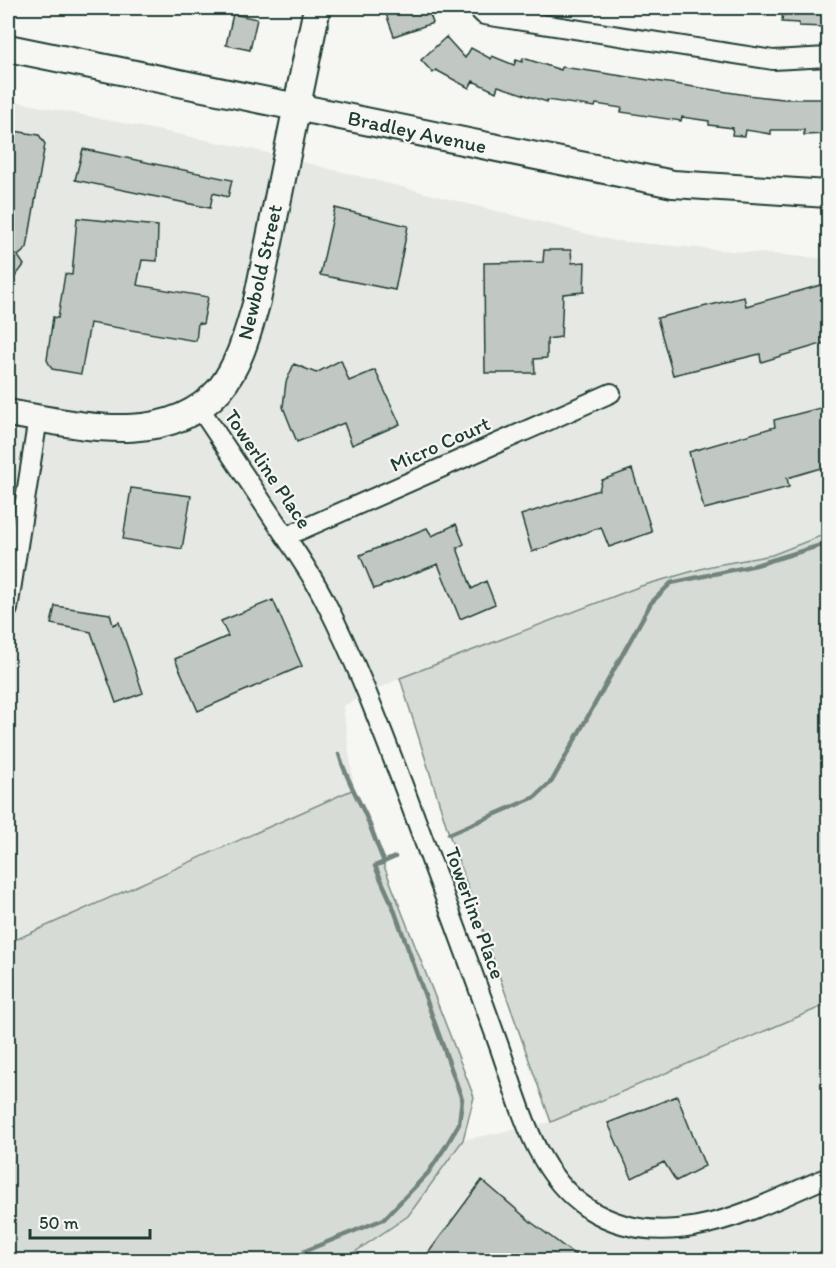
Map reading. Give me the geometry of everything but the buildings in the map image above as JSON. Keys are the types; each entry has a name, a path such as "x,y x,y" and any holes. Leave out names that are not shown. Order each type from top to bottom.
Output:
{"main road":[{"name":"Newbold Street","path":"8,412 94,427 142,427 170,421 200,406 219,389 243,347 257,301 317,8"},
{"name":"Bradley Avenue","path":"8,48 673,184 828,194"}],"street":[{"path":"477,8 484,15 773,60 828,57"},
{"name":"Micro Court","path":"287,536 611,393"},
{"name":"Towerline Place","path":"200,406 287,536 324,597 357,664 539,1153 548,1170 560,1185 590,1209 616,1222 653,1230 672,1231 710,1224 828,1177"},
{"path":"8,609 38,418"}],"shaded area":[{"path":"8,100 251,149 615,241 828,259 828,533 772,555 711,566 400,678 343,706 354,789 8,943"},
{"path":"828,533 828,1004 551,1122 449,834 400,678 641,586 711,566 772,555"},
{"path":"354,789 474,1097 463,1140 408,1216 343,1260 8,1260 8,943"},
{"path":"828,1004 828,1260 343,1260 408,1216 463,1140 551,1122"}],"waterway":[{"path":"449,834 535,797 552,781 651,603 671,583 756,565 828,543"},
{"path":"339,754 371,827 383,863"},
{"path":"298,1260 305,1251 384,1219 428,1173 459,1124 462,1099 392,904 375,866 395,857"}]}
